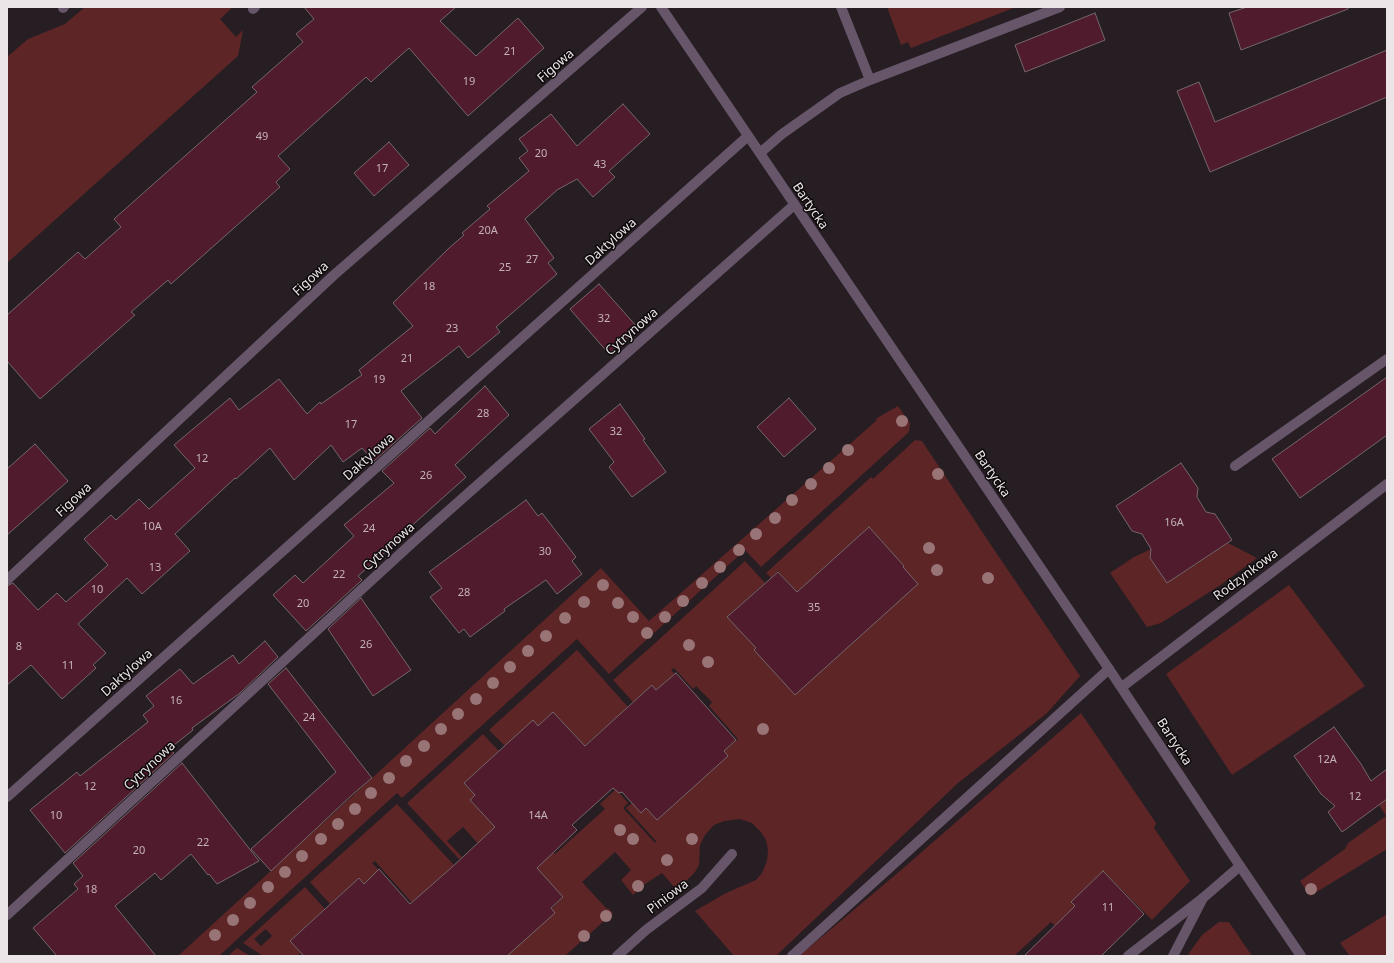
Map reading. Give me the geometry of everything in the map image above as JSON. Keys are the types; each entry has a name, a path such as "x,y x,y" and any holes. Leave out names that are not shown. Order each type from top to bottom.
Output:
{"street":[{"name":"Figowa","path":"7,580 334,275 642,7"},
{"name":"Bartycka","path":"661,7 1122,687 1301,956"},
{"path":"841,7 870,80"},
{"path":"760,153 782,134 840,93 1060,7"},
{"name":"Daktylowa","path":"7,797 748,136"},
{"name":"Cytrynowa","path":"7,915 412,543 794,205"},
{"path":"1235,466 1387,359"},
{"name":"Rodzynkowa","path":"1122,687 1387,484"},
{"path":"792,956 1109,669"},
{"name":"Piniowa","path":"617,956 646,930 702,888 732,854"},
{"path":"1128,956 1203,898 1240,866"},
{"path":"1173,956 1203,898"}],"shaded area":[{"path":"85,7 233,7 220,19 236,37 243,30 238,56 7,263 7,57 28,39 65,24"},
{"path":"887,7 1016,7 911,48 908,42 901,45"},
{"path":"898,406 910,423 909,432 761,567 745,550 609,674 577,639 402,798 397,793 219,956 178,956 601,568 649,621 876,421 877,418"},
{"path":"915,440 922,441 1080,676 1047,713 958,783 776,956 734,956 695,911 726,893 756,880 762,873 767,861 768,850 766,840 761,832 752,823 740,819 724,821 714,825 705,835 700,845 699,865 695,872 684,883 675,888 662,873 645,884 633,895 621,880 631,870 615,852 582,882 607,909 608,908 613,913 565,956 507,956 563,897 530,863 548,847 555,854 605,809 600,804 616,789 628,803 623,808 655,843 656,841 626,808 632,803 646,808 657,820 727,756 724,751 738,739 709,706 712,702 696,686 693,689 674,668 671,670 675,674 656,690 652,686 633,702 613,680 745,561 765,583 727,617 756,648 754,650 918,584 869,527 797,592 778,571 771,578 766,573 871,477 873,479"},
{"path":"1228,543 1257,558 1222,584 1161,623 1147,627 1110,573 1134,557 1151,549 1150,558 1163,577 1172,580"},
{"path":"1289,585 1365,686 1232,775 1166,674"},
{"path":"577,650 628,707 583,747 578,738 553,712 538,726 533,721 505,746 489,730"},
{"path":"1081,713 1156,823 1154,828 1190,881 1152,920 1103,871 1071,902 1113,944 1110,949 1075,945 1051,922 1014,956 799,956 900,871"},
{"path":"483,734 499,751 464,783 475,795 470,800 495,827 482,848 463,827 447,841 462,857 459,859 407,803"},
{"path":"1387,799 1387,849 1310,896 1300,881 1345,849 1348,843 1386,816 1379,805"},
{"path":"397,804 454,865 412,903 375,861 372,863 379,870 363,884 358,879 330,904 310,882"},
{"path":"305,887 325,909 290,941 301,953 297,956 263,956 243,943","holes":["266,929 272,936 261,946 254,939"]},
{"path":"1387,914 1387,956 1350,956 1340,943"},
{"path":"1219,922 1229,922 1252,956 1187,956 1202,935"},
{"path":"237,948 250,956 228,956"}],"building":[{"path":"304,7 456,7 440,21 476,56 518,18 544,48 468,116 409,48 371,82 366,77 278,156 290,169 276,182 280,187 171,284 168,280 131,312 135,315 40,399 7,361 7,315 78,252 85,259 121,227 114,219 257,92 252,87 303,42 296,34 314,19"},
{"path":"1247,7 1348,7 1348,9 1241,50 1229,13"},
{"path":"1095,13 1105,40 1025,72 1015,45"},
{"path":"1387,50 1387,97 1210,172 1177,91 1199,82 1215,122"},
{"path":"623,104 650,134 609,171 615,177 593,197 577,179 557,190 525,219 554,258 548,263 557,274 496,327 500,332 468,358 459,346 401,391 422,418 374,461 362,448 343,462 331,445 294,480 270,448 236,479 235,478 175,534 190,551 142,594 127,578 78,624 106,653 93,665 96,668 62,699 31,665 7,685 7,586 13,583 38,610 57,593 66,602 108,565 84,539 111,515 116,520 139,499 149,509 195,468 174,445 230,398 239,410 279,379 307,414 320,402 321,404 362,375 359,370 413,326 393,303 464,235 462,233 490,209 487,206 529,171 519,158 528,151 519,139 551,114 577,146"},
{"path":"389,142 409,165 374,196 354,173"},
{"path":"599,284 638,328 609,354 570,309"},
{"path":"1387,377 1387,435 1300,498 1272,459"},
{"path":"485,386 509,415 455,465 466,477 358,576 362,580 306,631 273,595 295,575 303,583 354,536 344,525 394,483 382,471 430,428 435,434"},
{"path":"789,398 816,429 784,457 757,427"},
{"path":"620,404 666,472 632,497 609,467 614,462 589,429"},
{"path":"35,444 68,481 7,535 7,469"},
{"path":"1181,463 1198,488 1197,497 1206,512 1215,514 1232,540 1167,583 1150,558 1151,549 1142,534 1132,531 1116,506"},
{"path":"526,500 538,516 542,513 576,557 572,561 582,574 557,594 546,580 504,609 505,611 470,637 464,629 459,633 430,597 442,588 429,572"},
{"path":"869,527 918,584 795,695 754,650 756,648 727,617 778,572 797,592"},
{"path":"361,598 411,670 373,696 328,629"},
{"path":"265,641 278,657 240,693 192,728 193,730 169,749 174,753 65,853 30,810 77,772 80,776 148,722 143,715 154,706 146,696 180,669 193,684 233,655 239,664"},
{"path":"286,668 372,778 271,871 251,849 336,772 268,684"},
{"path":"676,673 736,740 724,751 728,756 657,820 646,808 641,813 622,792 619,793 613,788 572,825 577,830 537,868 563,897 551,908 555,913 507,956 304,956 290,941 359,878 364,884 379,869 410,904 451,868 495,827 470,800 475,795 464,783 533,720 538,726 553,712 585,746 652,685 656,690"},
{"path":"1334,727 1361,764 1371,781 1387,769 1387,799 1342,832 1328,812 1335,806 1321,794 1294,756"},
{"path":"182,763 259,861 217,884 191,854 161,880 155,873 115,906 156,956 57,956 33,928 78,889 74,884 83,876 73,863"},
{"path":"1103,871 1144,914 1101,956 1024,956 1075,906 1071,902"}]}
